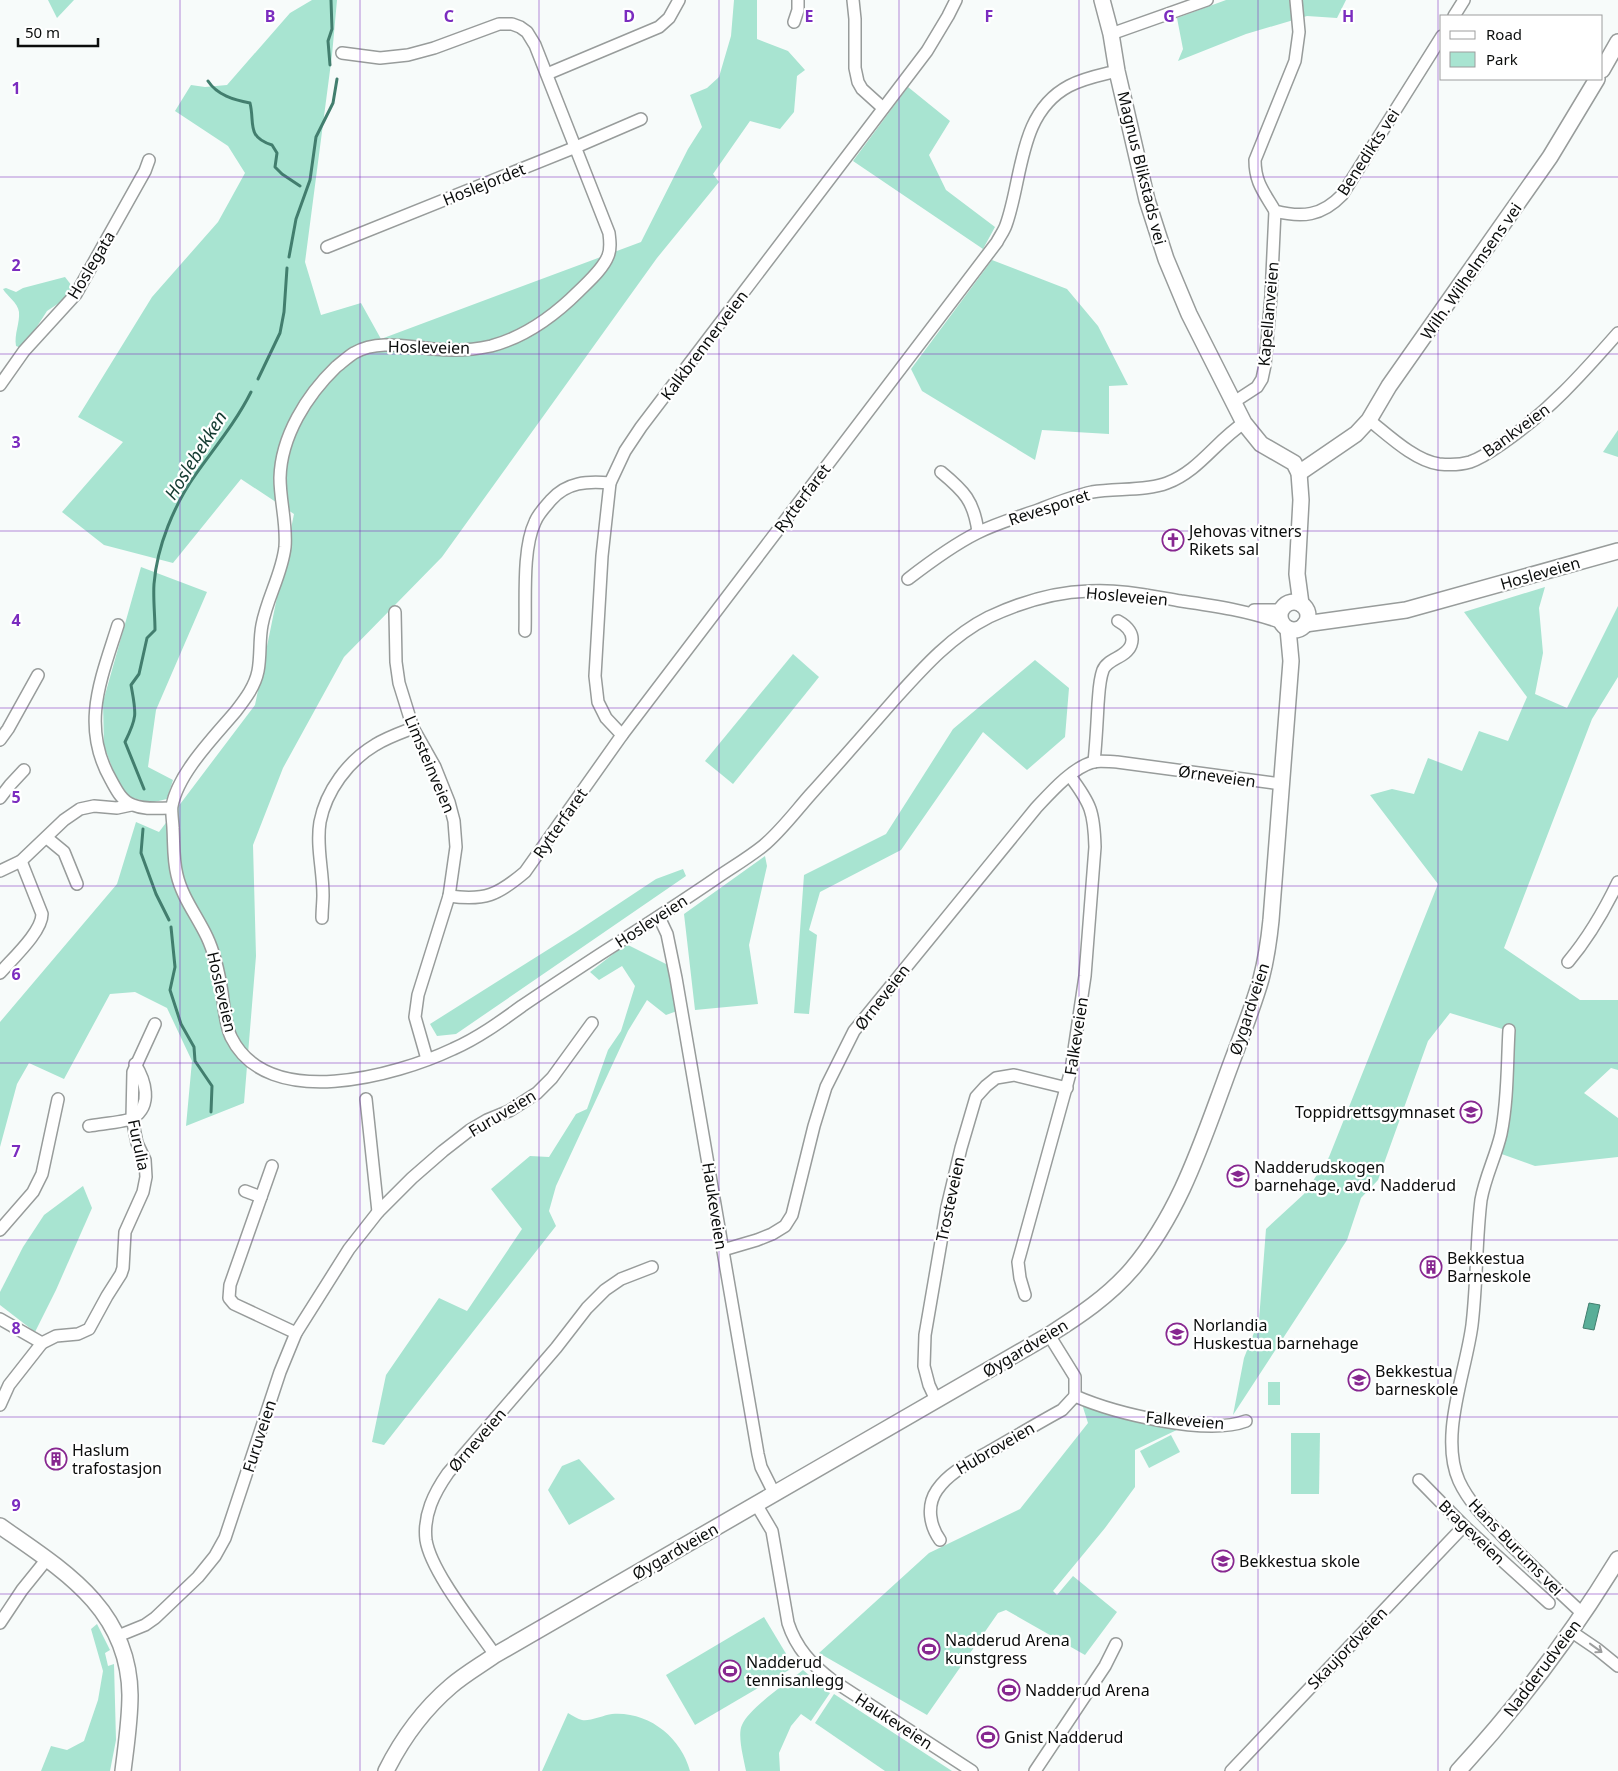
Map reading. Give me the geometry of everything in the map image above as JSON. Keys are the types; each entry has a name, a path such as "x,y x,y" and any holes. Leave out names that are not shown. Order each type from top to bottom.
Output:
{"street":[{"path":"547,74 659,27 669,18 679,0"},
{"path":"794,22 798,10 798,0"},
{"path":"853,0 855,68 858,82 862,89 883,108"},
{"name":"Kalkbrennerveien","path":"622,735 606,718 598,702 595,676 602,556 610,483 625,451 641,427 927,51 956,0"},
{"name":"Magnus Blikstads vei","path":"1102,0 1154,226 1189,314 1244,423 1261,444 1296,468"},
{"path":"1111,34 1207,0"},
{"path":"1276,211 1258,184 1255,160 1295,61 1299,32 1296,0"},
{"path":"1455,15 1464,0"},
{"name":"Hosleveien","path":"342,52 380,58 408,55 434,48 499,24 512,24 528,32 547,74 609,234 610,249 608,258 581,289 560,309 539,325 491,346 463,350 439,350 391,345 371,346 356,352 324,379 298,416 284,454 280,478 286,544 282,566 261,628 257,675 242,703 190,767 179,786 171,808 177,877 184,895 210,943 219,973 226,1023 231,1037 246,1057 264,1070 279,1077 297,1080 331,1081 357,1079 382,1074 451,1050 480,1035 659,918 764,846 924,667 964,632 987,618 1035,599 1092,590 1129,593 1294,616 1344,619 1383,615 1428,605 1618,551"},
{"name":"Benedikts vei","path":"1276,211 1303,216 1333,205 1440,39"},
{"path":"1603,68 1618,42"},
{"name":"Rytterfaret","path":"449,896 469,899 483,897 505,889 525,872 622,735 997,242 1006,226 1030,131 1043,108 1055,95 1070,86 1117,71"},
{"name":"Wilh. Wilhelmsens vei","path":"1296,468 1308,456 1330,450 1356,434 1369,420 1389,386 1550,157 1596,80"},
{"name":"Hoslejordet","path":"327,247 641,119"},
{"name":"Hoslegata","path":"0,384 24,351 76,294 145,171 149,160"},
{"name":"Kapellanveien","path":"1234,402 1257,387 1262,379 1266,365 1276,211"},
{"name":"Bankveien","path":"1369,420 1397,442 1430,462 1455,465 1470,462 1496,448 1542,413 1562,395 1618,332"},
{"name":"Revesporet","path":"908,579 958,543 978,532 1076,496 1121,488 1150,487 1165,484 1180,477 1204,460 1226,436 1244,423"},
{"name":"Øygardveien","path":"386,1771 422,1715 451,1686 495,1654 1050,1335 1097,1301 1132,1270 1161,1230 1184,1188 1251,1009 1266,961 1271,920 1294,616 1301,500 1296,468"},
{"path":"941,472 966,495 977,518 978,532"},
{"path":"525,632 526,562 530,535 535,521 543,508 566,487 592,481 610,483"},
{"name":"Limsteinveien","path":"395,612 396,662 399,683 413,728 435,767 450,802 454,821 456,848 449,896 418,995 415,1017 427,1059"},
{"path":"1094,762 1100,682 1104,669 1109,662 1124,654 1131,646 1132,635 1126,626 1118,620"},
{"path":"118,625 96,697 94,721 97,743 106,772 121,797 131,805"},
{"path":"0,740 38,676"},
{"path":"322,918 323,894 319,847 320,822 326,803 335,785 359,756 375,745 413,728"},
{"name":"Ørneveien","path":"723,1250 757,1240 785,1226 792,1215 797,1200 814,1126 826,1086 854,1031 1055,787 1094,762 1117,762 1281,784"},
{"path":"0,798 24,770"},
{"name":"Falkeveien","path":"1025,1295 1018,1262 1067,1088 1085,976 1095,847 1092,811 1070,776"},
{"path":"0,871 21,861 64,820 80,809 94,806 117,808 131,805 145,808 171,808"},
{"path":"47,838 64,852 77,884"},
{"path":"0,973 39,928 42,918 39,905 21,861"},
{"path":"1568,962 1582,946 1598,921 1618,882"},
{"name":"Haukeveien","path":"659,918 667,934 673,961 758,1454 761,1467 774,1493"},
{"name":"Furuveien","path":"118,1636 145,1625 156,1618 198,1577 225,1538 280,1372 296,1333 349,1249 378,1212 412,1178 470,1130 537,1093 552,1078 592,1023"},
{"name":"Furulia","path":"42,1343 56,1336 78,1334 89,1328 106,1296 121,1274 125,1232 143,1192 146,1177 145,1160 137,1144 132,1118 132,1085 136,1064 156,1024"},
{"name":"Hans Burums vei","path":"1509,1030 1502,1124 1496,1152 1484,1183 1481,1200 1474,1307 1456,1408 1452,1452 1454,1468 1467,1496 1481,1513 1534,1568 1583,1614"},
{"name":"Trosteveien","path":"936,1400 929,1385 924,1366 925,1335 947,1207 961,1148 976,1097 996,1078 1014,1075 1067,1088"},
{"path":"0,1230 32,1192 42,1174 58,1098"},
{"path":"366,1099 378,1212"},
{"path":"90,1126 132,1118"},
{"path":"272,1166 230,1285 228,1298 234,1304 296,1333"},
{"path":"245,1191 261,1197"},
{"name":"Ørneveien","path":"495,1654 452,1594 429,1553 426,1539 430,1503 437,1488 448,1473 556,1348 587,1308 605,1290 621,1279 652,1267"},
{"path":"0,1319 42,1343 9,1384 0,1405"},
{"path":"1050,1335 1075,1377 1075,1396"},
{"name":"Falkeveien","path":"1075,1396 1151,1419 1212,1425 1236,1424 1246,1421"},
{"name":"Hubroveien","path":"940,1540 934,1532 931,1520 931,1503 936,1491 951,1474 1062,1410 1075,1396"},
{"name":"Brageveien","path":"1419,1480 1464,1526 1548,1603"},
{"name":"Haukeveien","path":"756,1504 772,1531 792,1635 814,1667 972,1771"},
{"path":"0,1526 47,1559 94,1599 118,1636 127,1669 130,1694 123,1771"},
{"name":"Skaujordveien","path":"1231,1771 1464,1526"},
{"path":"0,1623 22,1590 47,1559"},
{"name":"Nadderudveien","path":"1458,1771 1519,1702 1572,1632 1618,1559"},
{"path":"1572,1632 1618,1666"},
{"path":"1035,1771 1105,1666 1116,1644"}],"green space":[{"path":"48,0 74,0 57,18"},
{"path":"312,0 337,0 332,55 305,262 321,315 361,303 381,339 641,242 688,149 702,127 690,95 707,88 719,77 731,36 734,0 757,0 757,39 788,51 805,70 797,76 794,112 780,129 750,121 713,174 719,182 657,258 442,557 344,657 283,768 253,845 256,956 244,1103 186,1126 192,1061 167,1008 135,992 110,994 64,1079 29,1063 17,1084 0,1147 0,1022 117,884 136,822 159,832 255,705 294,514 241,479 173,563 104,545 62,512 123,442 78,417 152,297 218,222 245,173 228,146 175,111 191,85 205,87 227,85 290,13"},
{"path":"1226,0 1346,0 1337,18 1307,16 1246,34 1178,61 1183,49 1177,18"},
{"path":"908,87 950,121 929,155 946,190 995,227 983,249 853,161"},
{"path":"992,260 1067,289 1098,326 1128,385 1109,386 1109,434 1042,430 1035,460 922,391 911,369"},
{"path":"65,277 72,286 62,301 47,311 21,348 16,346 19,312 17,306 3,289 6,288 16,292 23,288"},
{"path":"1618,430 1618,457 1603,452"},
{"path":"141,567 207,592 156,710 148,767 173,780 167,799 150,803 130,797 118,783 104,746 103,702"},
{"path":"1545,587 1539,608 1543,653 1535,694 1567,708 1618,606 1618,677 1592,719 1504,948 1580,1000 1618,1000 1618,1070 1611,1068 1584,1093 1618,1118 1618,1157 1535,1166 1496,1152 1509,1031 1450,1013 1428,1041 1378,1180 1361,1198 1347,1240 1233,1415 1244,1358 1259,1320 1266,1229 1304,1194 1329,1157 1438,884 1370,795 1392,789 1414,794 1428,758 1462,771 1479,731 1508,741 1527,697 1464,612"},
{"path":"793,654 819,677 733,784 705,761"},
{"path":"1035,660 1069,688 1065,737 1027,770 983,732 901,850 820,892 809,930 817,935 809,1014 794,1013 804,875 886,834 953,729"},
{"path":"765,856 767,866 749,945 758,1004 695,1010 684,914"},
{"path":"683,869 686,876 456,1034 437,1036 430,1024 656,879"},
{"path":"626,944 668,965 677,1011 666,1015 647,1000 628,1031 556,1186 549,1211 556,1226 384,1445 372,1442 386,1375 439,1298 467,1311 522,1229 491,1189 530,1156 549,1157 576,1114 587,1109 608,1050 621,1031 635,986 622,966 599,980 590,972"},
{"path":"83,1186 92,1208 56,1290 35,1332 0,1305 0,1292 23,1247 44,1215"},
{"path":"1268,1382 1280,1382 1280,1405 1268,1405"},
{"path":"1081,1401 1183,1427 1135,1450 1135,1487 1105,1528 1053,1591 1057,1595 1073,1576 1117,1612 1085,1655 1006,1610 998,1613 927,1715 819,1653 929,1553 1020,1509 1088,1423"},
{"path":"1291,1433 1320,1433 1319,1494 1291,1494"},
{"path":"1171,1435 1180,1452 1149,1468 1140,1451"},
{"path":"579,1459 615,1499 569,1525 548,1490 562,1466"},
{"name":"Nadderud tennisanlegg","path":"764,1617 794,1667 695,1725 666,1675"},
{"path":"97,1624 110,1650 105,1653 108,1666 114,1664 116,1740 110,1771 41,1771 51,1746 67,1750 84,1741 98,1700 103,1671 91,1629"},
{"path":"803,1670 830,1693 811,1721 801,1714 791,1726 779,1753 780,1771 746,1771 741,1741 742,1725 760,1703"},
{"path":"834,1694 952,1771 885,1771 815,1723"},
{"path":"568,1713 585,1720 612,1714 625,1714 650,1722 671,1737 686,1759 690,1771 542,1771"}],"shaded area":[{"path":"1589,1303 1600,1305 1594,1330 1583,1328"}],"waterway":[{"name":"Hoslebekken","path":"330,65 328,41 332,29 331,0"},
{"name":"Hoslebekken","path":"289,257 296,219 310,180 316,137 333,103 337,79"},
{"path":"208,81 216,90 226,96 250,103 255,133 258,138 272,145 277,153 275,167 300,186"},
{"name":"Hoslebekken","path":"258,379 280,333 284,312 287,268"},
{"name":"Hoslebekken","path":"144,789 125,742 135,714 131,685 139,674 147,638 155,630 154,584 159,555 168,526 188,486 232,424 251,392"},
{"name":"Hoslebekken","path":"143,829 141,853 156,894 169,920"},
{"name":"Hoslebekken","path":"171,927 175,967 170,990 181,1024 194,1047 195,1061 212,1086 211,1112"}],"place":[{"name":"Jehovas vitners Rikets sal","path":"1173,540"},
{"name":"Toppidrettsgymnaset","path":"1471,1112"},
{"name":"Nadderudskogen barnehage, avd. Nadderud","path":"1238,1176"},
{"name":"Bekkestua Barneskole","path":"1431,1267"},
{"name":"Norlandia Huskestua barnehage","path":"1177,1334"},
{"name":"Bekkestua barneskole","path":"1359,1380"},
{"name":"Haslum trafostasjon","path":"56,1459"},
{"name":"Bekkestua skole","path":"1223,1561"},
{"name":"Nadderud Arena kunstgress","path":"929,1649"},
{"name":"Nadderud tennisanlegg","path":"730,1671"},
{"name":"Nadderud Arena","path":"1009,1690"},
{"name":"Gnist Nadderud","path":"988,1737"}]}
